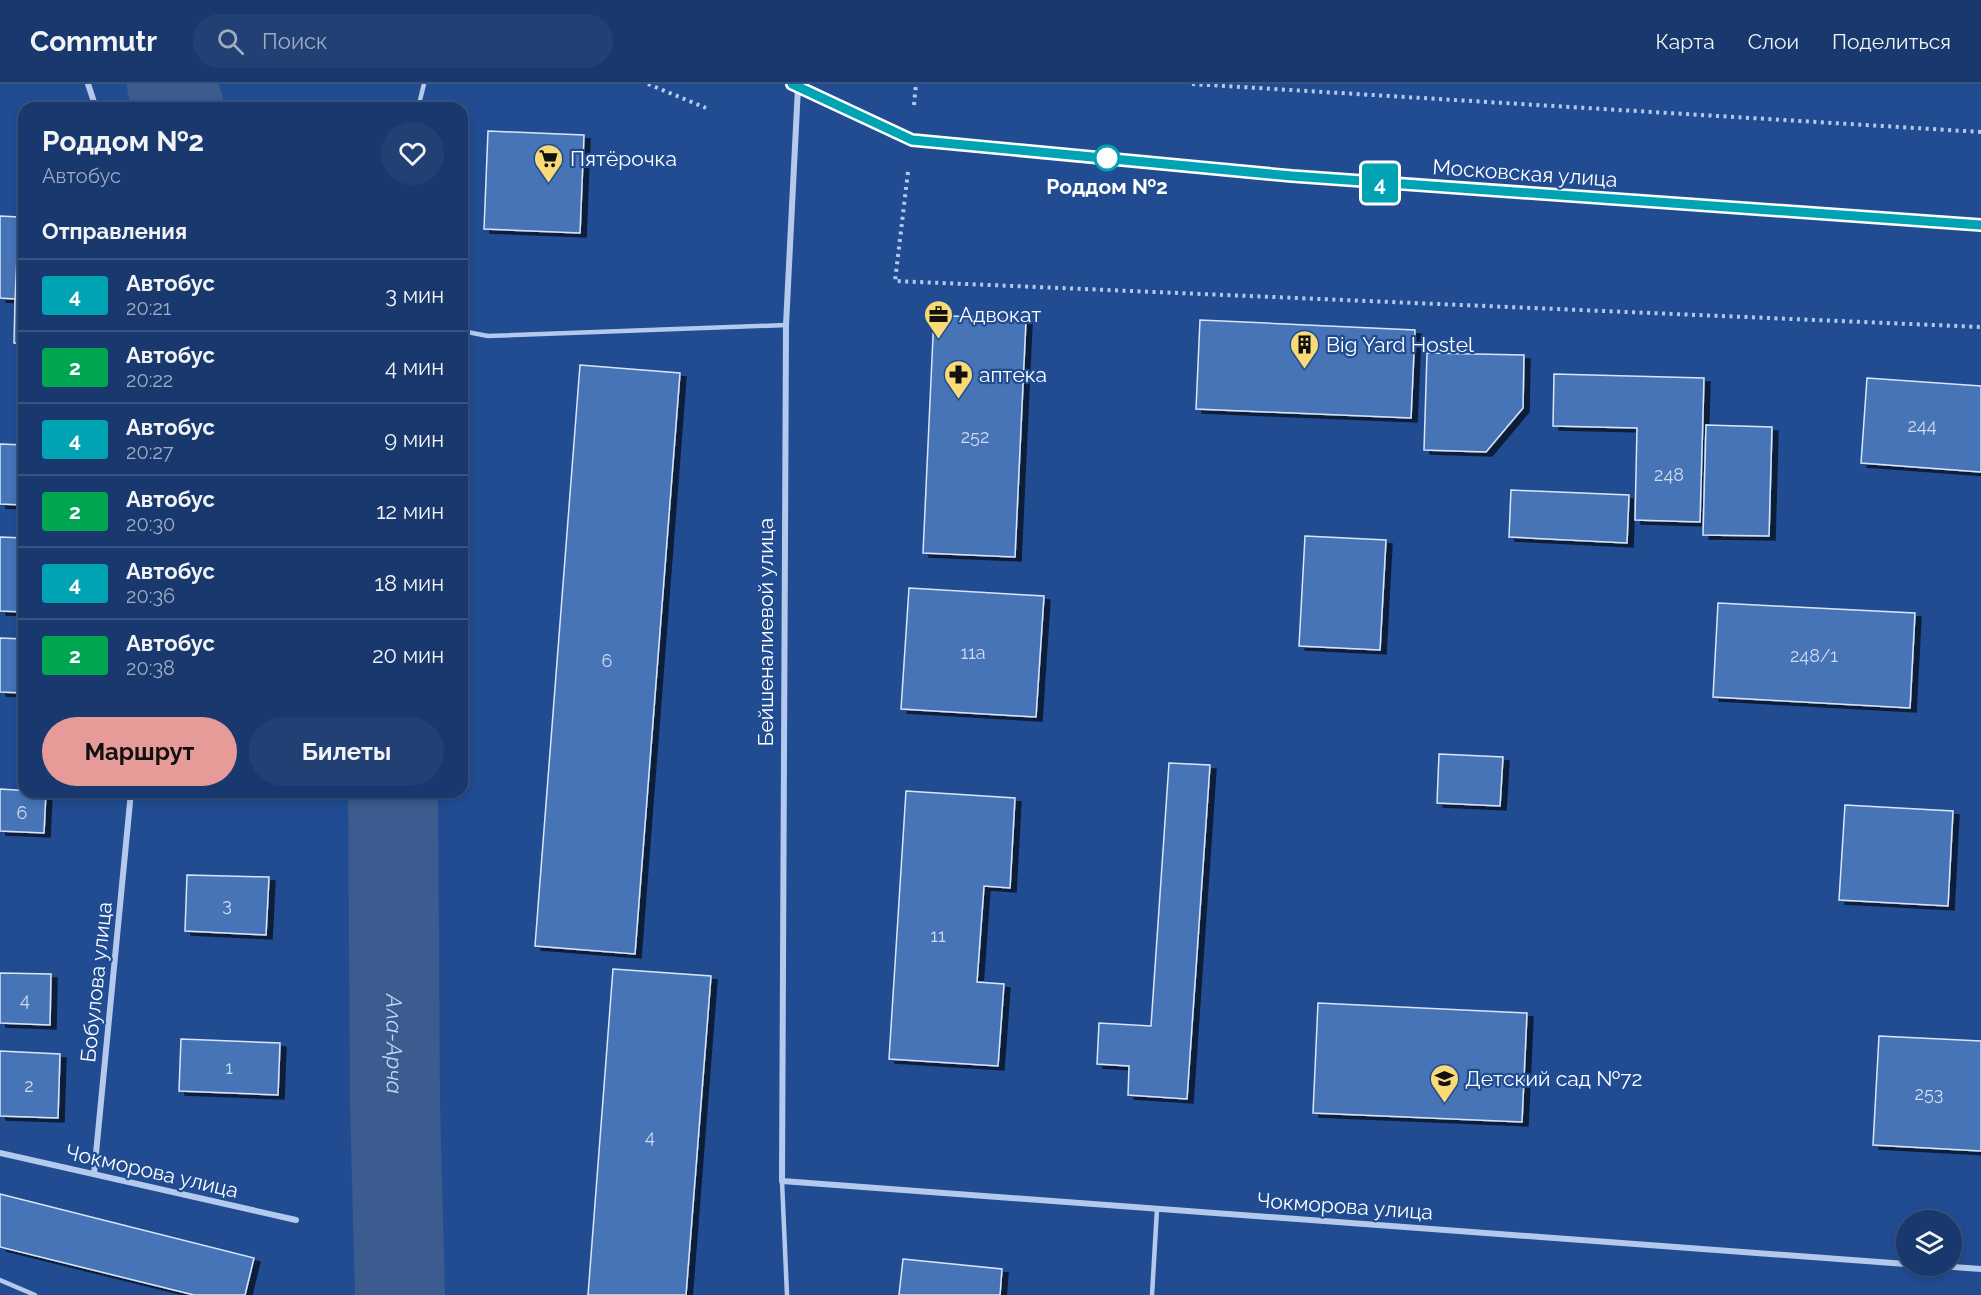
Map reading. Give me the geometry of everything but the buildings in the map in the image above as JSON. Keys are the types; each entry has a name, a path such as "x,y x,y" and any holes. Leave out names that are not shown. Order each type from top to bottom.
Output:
{"main road":[{"name":"Московская улица","path":"796,85 912,140 1292,176 1981,225"}],"street":[{"path":"88,84 94,102"},
{"name":"Бейшеналиевой улица","path":"782,1181 786,325 796,85"},
{"name":"Бобулова улица","path":"94,1174 130,798"},
{"name":"Чокморова улица","path":"0,1153 296,1220"},
{"name":"Чокморова улица","path":"782,1181 1896,1263"},
{"path":"1962,1268 1981,1269"}],"lane":[{"path":"420,102 424,84"},
{"path":"468,332 488,336 786,325"},
{"path":"782,1181 787,1295"},
{"path":"1152,1295 1157,1209"},
{"path":"0,1280 35,1295"}],"path":[{"path":"648,84 706,108"},
{"path":"916,84 912,140 895,281 1981,327"},
{"path":"1192,84 1981,132"}],"waterway":[{"name":"Ала-Арча","path":"172,84 177,102"},
{"name":"Ала-Арча","path":"393,798 395,1104 400,1295"}],"bus line":[{"name":"4","path":"792,84 912,140 1292,176 1981,225"}],"place":[{"name":"Роддом №2","path":"1107,158"},
{"name":"Пятёрочка","path":"549,184"},
{"name":"Адвокат","path":"938,340"},
{"name":"Big Yard Hostel","path":"1305,370"},
{"name":"аптека","path":"958,400"},
{"name":"Детский сад №72","path":"1444,1104"}]}
